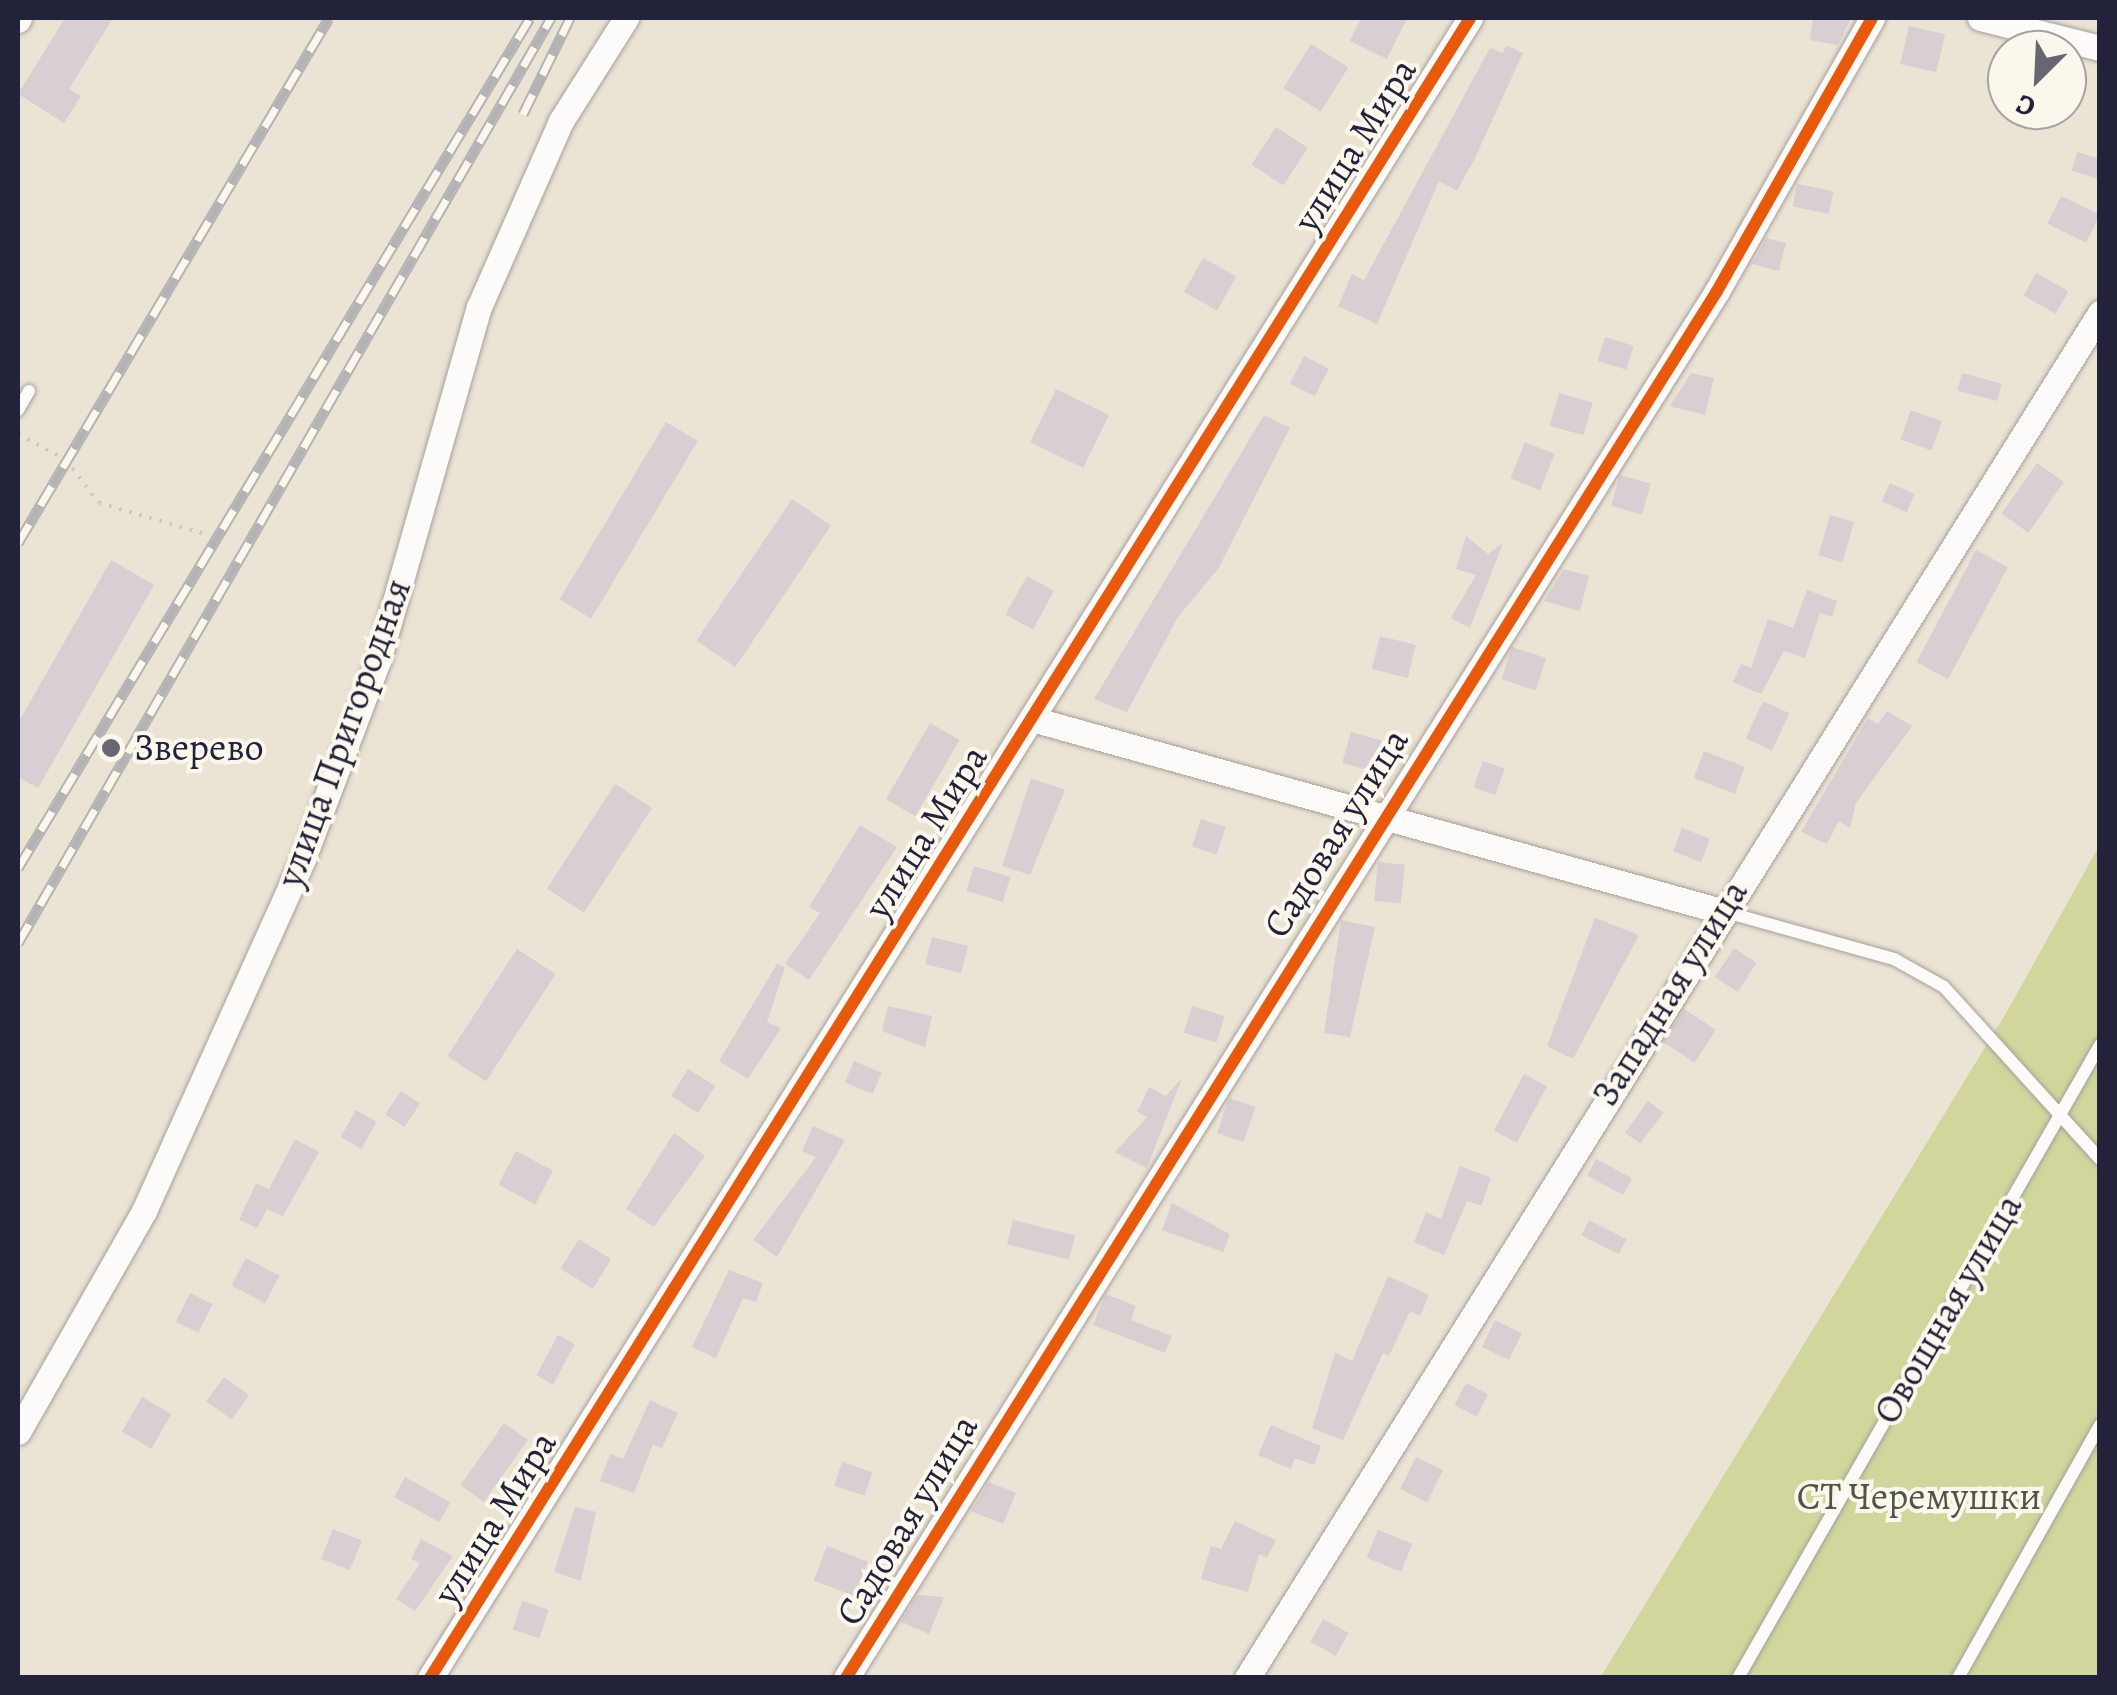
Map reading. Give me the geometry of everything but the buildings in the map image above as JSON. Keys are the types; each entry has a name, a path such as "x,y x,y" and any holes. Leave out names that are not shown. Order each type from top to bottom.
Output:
{"street":[{"name":"улица Пригородная","path":"18,1432 144,1211 303,859 378,660 479,306 562,122 626,18"},
{"name":"улица Мира","path":"430,1678 1470,18"},
{"name":"Садовая улица","path":"846,1678 1382,816 1718,291 1872,18"},
{"path":"1980,18 2100,48"},
{"name":"Западная улица","path":"1247,1678 1721,911 2100,313"},
{"path":"1032,719 1721,911"}],"lane":[{"path":"18,410 29,390"},
{"path":"1721,911 1894,960 1944,987 2058,1118 2100,1159"},
{"name":"Овощная улица","path":"1738,1678 2100,1045"},
{"path":"1958,1678 2100,1425"}],"path":[{"path":"18,434 66,460 99,503 206,534"}],"green space":[{"name":"СТ Черемушки","path":"2099,846 2099,1677 1600,1678 2009,1008"}],"railway":[{"path":"18,543 329,18"},
{"path":"18,868 530,18"},
{"path":"18,943 551,18"},
{"path":"523,114 570,18"}],"cycle path":[{"path":"430,1678 1470,18"},
{"path":"846,1678 1717,291 1872,18"}],"place":[{"name":"Зверево","path":"111,748"}]}
